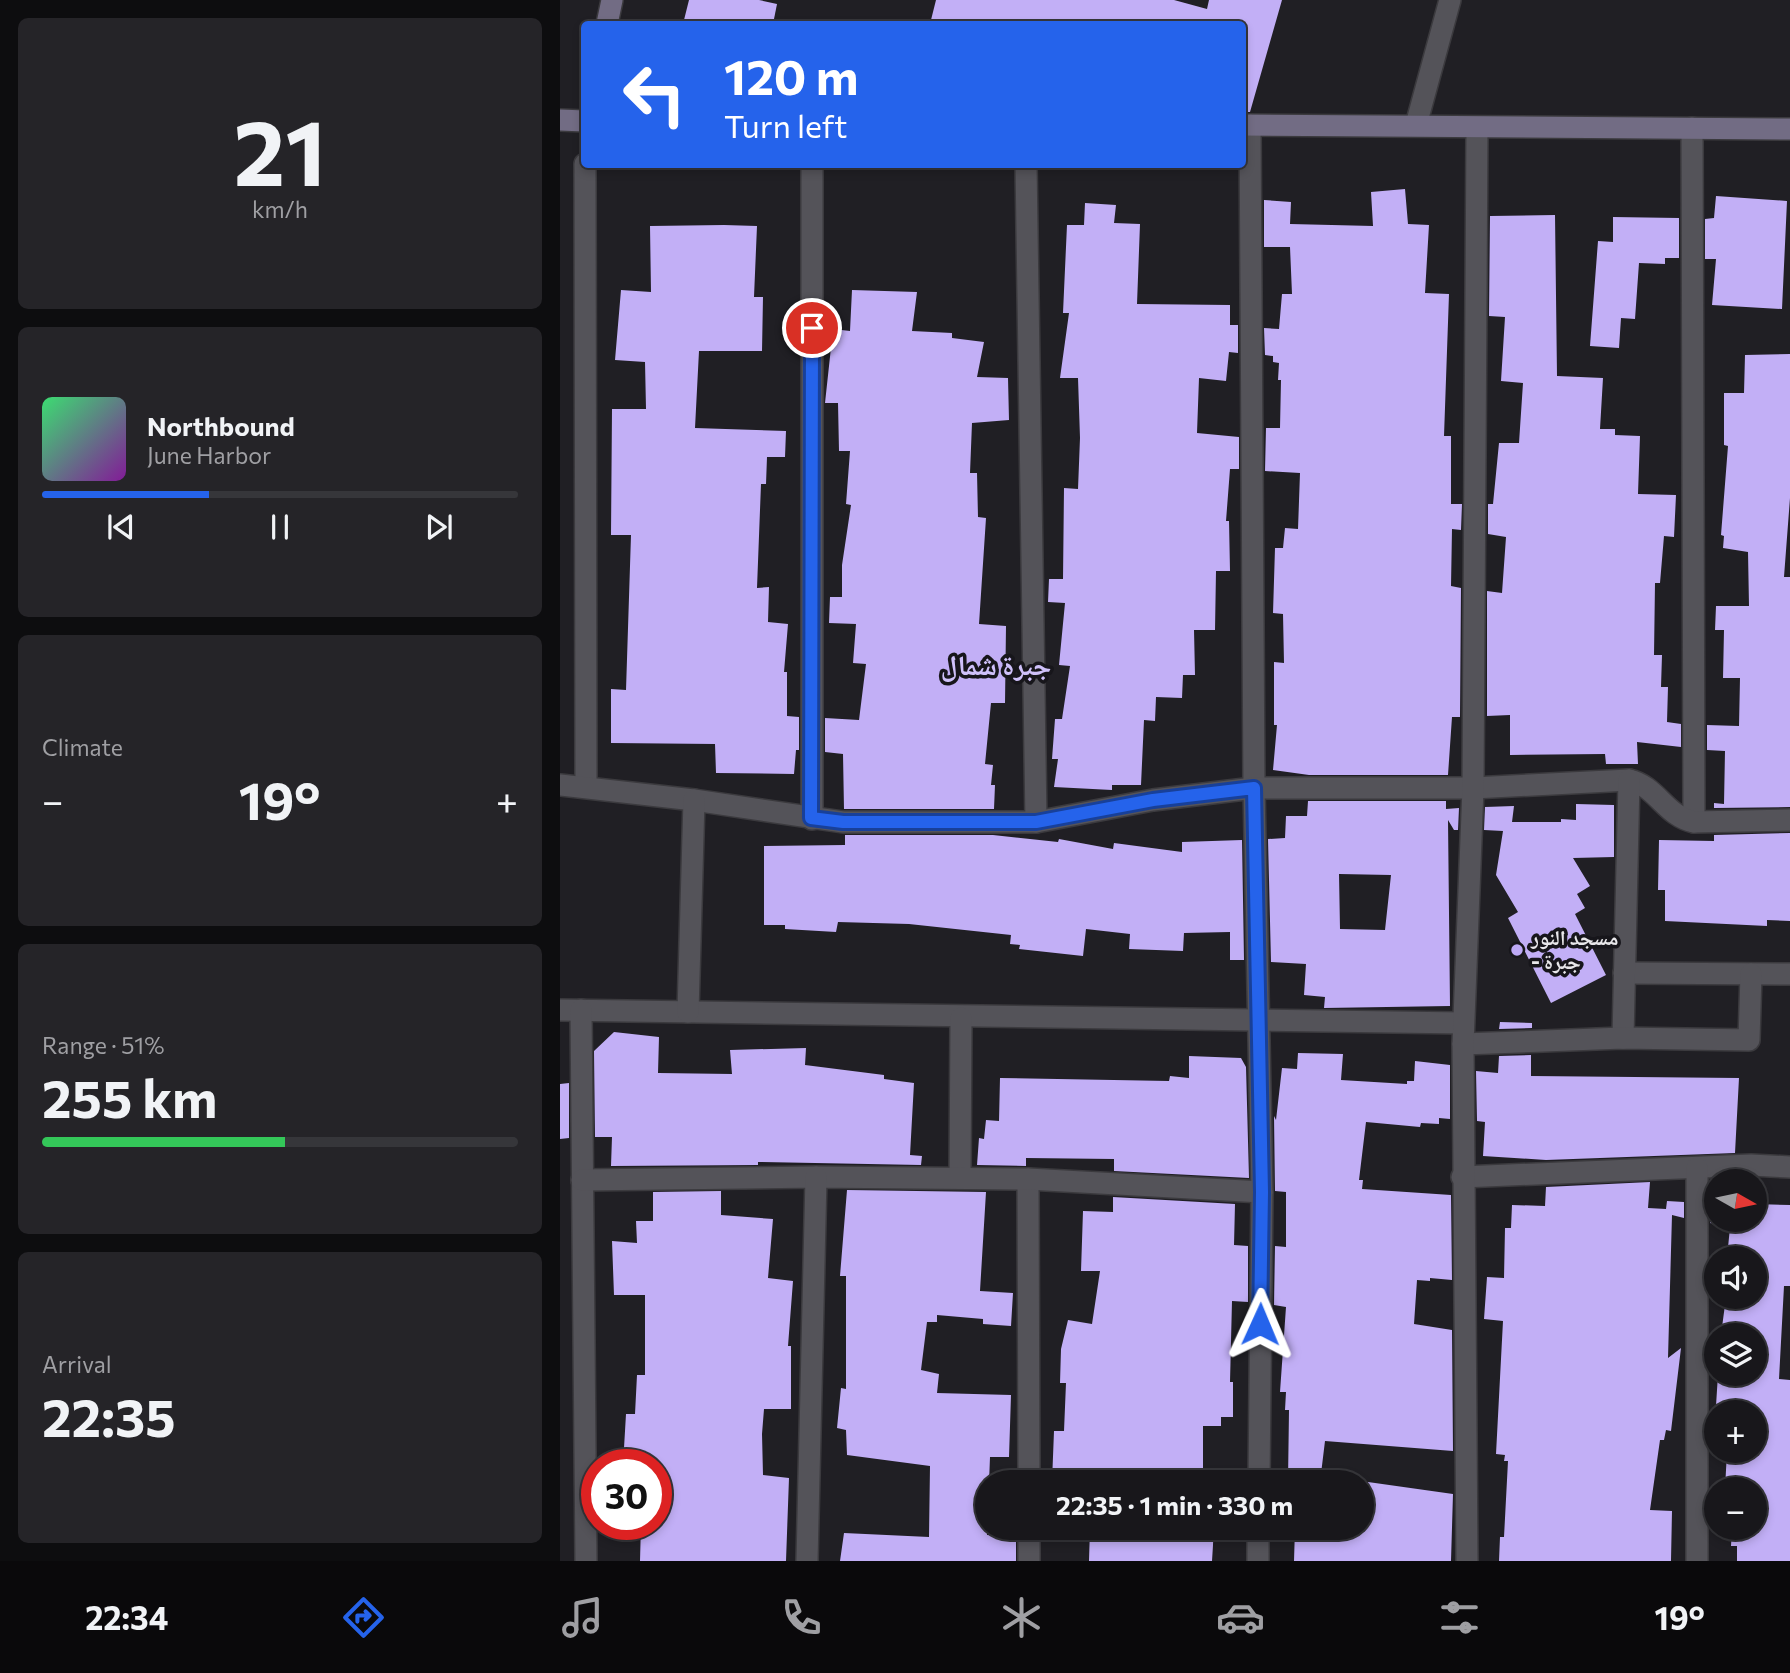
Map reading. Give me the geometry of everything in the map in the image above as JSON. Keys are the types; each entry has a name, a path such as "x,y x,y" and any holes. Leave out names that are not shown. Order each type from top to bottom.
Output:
{"street":[{"path":"608,21 612,0"},
{"path":"1416,125 1450,0"},
{"path":"560,120 581,121"},
{"path":"1259,1470 1262,1192 1246,125 1790,129"},
{"path":"1466,1561 1463,1033 1473,788 1477,128"},
{"path":"1692,128 1694,822"},
{"path":"585,168 586,787"},
{"path":"811,818 812,168"},
{"path":"1026,168 1036,822"},
{"path":"1623,1038 1629,780"},
{"path":"560,785 694,800 843,822 1036,822 1153,800 1254,788 1473,788 1629,780 1649,788 1675,817 1694,822 1790,820"},
{"path":"688,1012 694,800"},
{"path":"1624,973 1790,974"},
{"path":"586,1561 582,1180 571,1010 1258,1021 1463,1033 1748,1040 1751,974"},
{"path":"960,1178 961,1018"},
{"path":"1462,1177 1751,1165 1790,1167"},
{"path":"1697,1168 1697,1561"},
{"path":"807,1561 816,1177"},
{"path":"582,1180 1028,1178 1262,1192"},
{"path":"1028,1178 1030,1470"},
{"path":"1029,1540 1029,1561"},
{"path":"1258,1540 1258,1561"}],"building":[{"path":"689,0 759,0 777,4 774,21 684,21"},
{"path":"936,0 1174,0 1207,9 1209,0 1282,0 1250,112 1246,112 1246,21 931,21"},
{"path":"1405,189 1408,224 1429,225 1425,293 1449,294 1444,436 1451,436 1451,504 1462,504 1461,530 1452,529 1451,586 1461,588 1460,717 1452,717 1448,775 1309,775 1273,770 1277,725 1274,725 1274,662 1284,663 1283,614 1273,613 1275,548 1283,548 1285,528 1298,529 1300,473 1265,471 1266,428 1280,428 1281,380 1278,380 1279,363 1273,362 1273,356 1265,355 1264,328 1279,329 1282,294 1292,294 1290,247 1264,247 1264,200 1291,202 1290,224 1373,226 1371,192"},
{"path":"1716,196 1787,201 1782,309 1712,305 1716,259 1705,259 1705,219 1714,218"},
{"path":"1085,203 1116,205 1114,223 1140,224 1137,304 1230,305 1230,325 1238,325 1238,353 1229,352 1226,381 1199,378 1197,433 1239,437 1239,469 1230,469 1226,521 1229,521 1230,571 1216,571 1215,630 1194,630 1195,675 1183,675 1182,698 1156,697 1155,721 1144,720 1141,785 1112,785 1112,790 1054,787 1058,759 1052,759 1055,719 1062,719 1070,666 1059,665 1065,603 1048,602 1049,579 1063,579 1064,488 1078,489 1080,438 1078,378 1060,378 1069,313 1063,313 1067,225 1084,225"},
{"path":"1555,215 1557,376 1603,378 1600,429 1615,429 1615,435 1640,436 1638,494 1676,495 1674,537 1664,536 1660,583 1655,583 1654,655 1662,655 1661,687 1668,687 1667,722 1681,724 1681,747 1637,742 1638,764 1606,764 1605,754 1510,755 1510,715 1487,716 1487,591 1502,593 1506,537 1488,534 1488,504 1493,504 1499,443 1519,443 1523,383 1501,381 1505,317 1489,316 1490,216"},
{"path":"1613,217 1679,218 1679,258 1665,258 1665,264 1639,263 1635,319 1621,318 1619,348 1590,346 1598,241 1613,242"},
{"path":"650,226 757,226 754,297 763,297 762,351 699,351 695,428 786,431 785,457 767,457 766,484 761,484 757,588 769,587 768,622 788,624 784,672 787,672 787,716 799,717 799,750 796,750 794,774 716,773 715,744 611,743 611,689 626,690 631,535 611,535 612,409 646,409 645,362 615,360 621,290 651,292"},
{"path":"852,290 917,292 912,331 952,333 952,338 984,342 977,377 1008,378 1009,420 972,423 970,473 977,473 978,517 986,518 979,624 1006,626 1005,703 991,703 985,764 993,765 991,785 995,785 994,809 844,809 843,754 825,752 825,718 859,720 866,664 853,663 856,624 829,623 830,597 842,597 842,565 851,505 846,504 850,451 839,451 838,403 825,403 833,329 850,331"},
{"path":"1790,354 1790,498 1784,577 1790,577 1790,807 1714,808 1714,803 1724,804 1725,751 1707,750 1707,725 1739,726 1740,678 1723,678 1724,630 1715,630 1716,606 1749,606 1748,552 1723,548 1724,536 1721,535 1728,446 1724,445 1724,393 1744,393 1745,355"},
{"path":"1308,801 1446,801 1446,809 1459,808 1458,830 1454,830 1448,820 1450,1006 1324,1008 1325,997 1304,995 1306,964 1271,962 1268,839 1285,838 1286,816 1307,816","holes":["1339,874 1391,875 1385,930 1340,929"]},
{"path":"1576,804 1614,805 1614,857 1573,858 1590,886 1577,894 1585,908 1575,914 1606,975 1551,1003 1508,918 1518,912 1496,875 1503,831 1484,830 1485,807 1514,806 1512,822 1561,822 1561,819 1576,820"},
{"path":"1790,833 1790,921 1767,920 1767,926 1665,921 1665,890 1658,890 1659,840 1714,841 1714,835"},
{"path":"845,835 993,835 1058,842 1059,839 1113,849 1114,843 1182,852 1182,842 1242,840 1244,960 1230,960 1230,932 1184,933 1183,951 1129,949 1130,934 1086,929 1083,956 1019,949 1020,945 1010,944 1011,935 909,924 838,922 836,932 764,925 764,846 845,845"},
{"path":"1500,1022 1532,1023 1532,1028 1499,1029"},
{"path":"614,1032 659,1037 658,1073 732,1074 730,1050 806,1048 805,1065 884,1075 884,1079 914,1083 910,1155 922,1156 921,1165 758,1162 758,1165 611,1166 612,1137 595,1137 594,1051"},
{"path":"1298,1053 1343,1054 1341,1080 1407,1084 1407,1081 1414,1081 1415,1061 1450,1065 1450,1119 1439,1118 1439,1124 1421,1123 1420,1127 1366,1122 1359,1180 1363,1180 1362,1189 1451,1195 1452,1280 1417,1280 1414,1324 1452,1330 1453,1451 1325,1441 1321,1470 1288,1470 1289,1410 1285,1410 1286,1392 1280,1392 1286,1307 1274,1305 1275,1246 1286,1247 1286,1192 1275,1191 1274,1116 1276,1120 1282,1068 1297,1069"},
{"path":"1531,1055 1531,1076 1739,1078 1735,1153 1546,1160 1483,1156 1485,1122 1477,1121 1476,1071 1498,1073 1499,1056"},
{"path":"1189,1056 1241,1058 1246,1067 1249,1178 1114,1171 1114,1159 1026,1158 1026,1166 977,1165 979,1138 984,1139 986,1120 999,1121 1000,1078 1169,1081 1170,1076 1189,1078"},
{"path":"569,1083 569,1138 560,1139 560,1084"},
{"path":"1650,1182 1648,1208 1666,1209 1667,1201 1684,1202 1684,1218 1672,1215 1668,1358 1681,1348 1671,1431 1666,1430 1664,1440 1660,1440 1650,1510 1672,1511 1671,1561 1499,1561 1500,1537 1504,1537 1508,1461 1504,1461 1505,1455 1496,1454 1503,1321 1484,1319 1487,1277 1504,1278 1505,1228 1511,1228 1512,1205 1545,1206 1546,1187"},
{"path":"847,1190 986,1192 980,1291 1013,1293 1011,1326 983,1324 983,1319 937,1315 937,1322 927,1322 921,1370 939,1374 937,1393 1011,1395 1009,1457 990,1457 990,1470 975,1470 975,1540 1016,1540 1016,1561 840,1561 844,1533 929,1537 930,1466 847,1455 846,1430 837,1428 841,1388 846,1389 846,1276 840,1276"},
{"path":"721,1191 721,1215 773,1219 768,1278 793,1281 788,1346 791,1346 791,1409 764,1409 763,1475 789,1478 786,1561 640,1561 641,1540 672,1540 672,1449 624,1449 626,1414 635,1414 637,1375 645,1375 645,1295 614,1295 612,1241 637,1243 636,1221 653,1221 653,1192"},
{"path":"1113,1197 1235,1204 1234,1245 1248,1246 1248,1302 1232,1301 1230,1382 1233,1382 1233,1417 1221,1417 1221,1426 1203,1426 1203,1470 1052,1470 1054,1431 1064,1431 1066,1383 1060,1383 1061,1349 1068,1320 1092,1324 1100,1271 1081,1271 1083,1211 1113,1212"},
{"path":"1768,1204 1790,1205 1790,1286 1784,1286 1779,1379 1790,1380 1790,1561 1737,1561 1737,1546 1731,1546 1731,1540 1767,1540 1767,1477 1726,1477 1726,1463 1767,1463 1767,1400 1716,1400 1717,1386 1767,1386 1767,1323 1723,1323 1724,1309 1767,1309 1767,1246 1728,1246 1730,1232 1768,1232"},
{"path":"1374,1483 1453,1494 1451,1561 1294,1561 1295,1540 1374,1540"},
{"path":"1090,1540 1213,1540 1212,1561 1089,1561"}],"place":[{"name":"مسجد النور - جبرة","path":"1517,950"}],"district":[{"name":"جبرة شمال","path":"996,665"}],"route":[{"path":"812,328 811,818 843,822 1036,822 1153,800 1254,788 1262,1192 1260,1324"}]}
